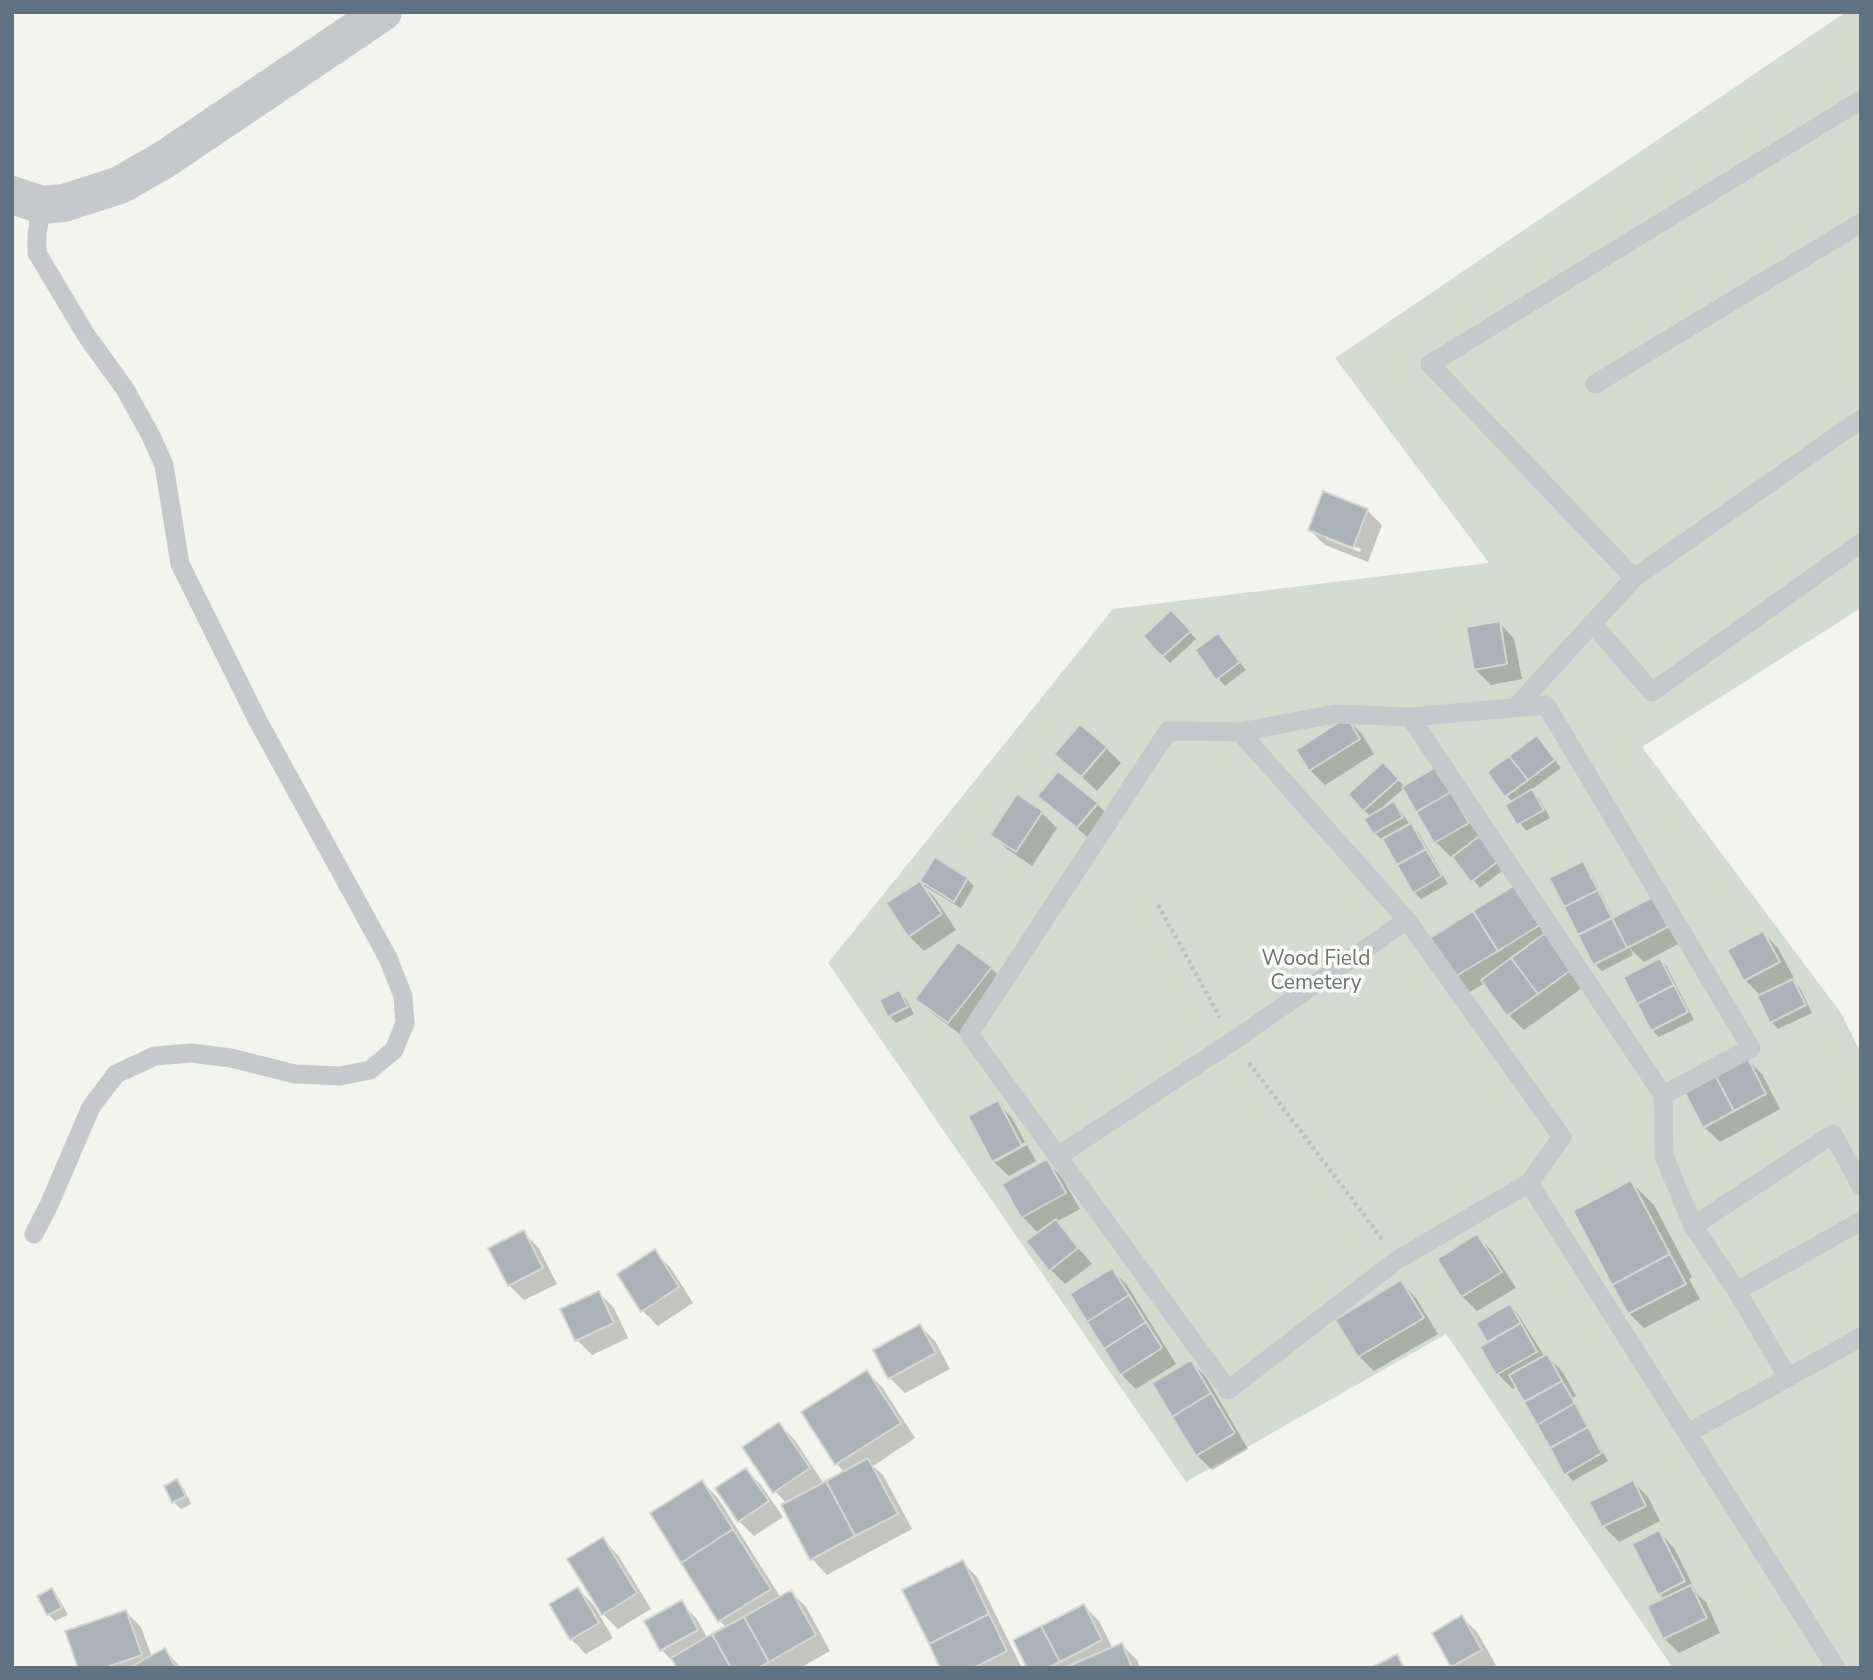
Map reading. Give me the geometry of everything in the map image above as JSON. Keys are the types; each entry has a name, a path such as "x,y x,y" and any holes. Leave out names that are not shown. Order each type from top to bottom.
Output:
{"street":[{"path":"27,200 64,203 120,185 165,159 383,12"}],"lane":[{"path":"1634,578 1430,364 1861,100"},
{"path":"27,200 37,234 37,253 86,335 125,390 164,465 180,564 258,721 388,958 403,996 405,1023 394,1050 370,1070 340,1076 295,1074 231,1058 191,1053 155,1056 116,1074 91,1107 34,1234"},
{"path":"1595,384 1861,223"},
{"path":"1515,708 1634,578 1861,419"},
{"path":"1592,623 1652,692 1861,543"},
{"path":"1240,732 1406,920 1562,1137 1529,1183 1397,1260 1228,1390 969,1034 1168,731 1240,732 1334,714 1410,717 1546,705 1751,1048 1663,1095"},
{"path":"1410,717 1663,1095 1664,1156 1693,1226 1737,1291 1787,1376"},
{"path":"1058,1156 1233,1041 1406,920"},
{"path":"1693,1226 1833,1134 1861,1186"},
{"path":"1529,1183 1836,1668"},
{"path":"1737,1291 1861,1221"},
{"path":"1688,1433 1861,1337"}],"path":[{"path":"1158,905 1233,1041 1397,1260"}],"green space":[{"name":"Wood Field Cemetery","path":"1846,12 1861,12 1861,608 1642,747 1841,1013 1861,1053 1861,1668 1673,1668 1446,1334 1186,1482 828,963 1113,609 1489,563 1335,358"}],"building":[{"path":"1323,491 1368,509 1353,548 1308,530"},
{"path":"1171,610 1191,631 1162,657 1143,636"},
{"path":"1500,621 1507,664 1474,670 1466,627"},
{"path":"1218,633 1240,662 1216,680 1195,650"},
{"path":"1347,717 1360,739 1309,771 1296,750"},
{"path":"1080,724 1107,747 1081,777 1054,754"},
{"path":"1537,735 1555,760 1528,780 1509,756"},
{"path":"1509,756 1528,780 1505,797 1487,772"},
{"path":"1383,762 1399,779 1363,811 1348,794"},
{"path":"1436,767 1451,792 1416,812 1402,787"},
{"path":"1058,771 1098,803 1077,828 1037,796"},
{"path":"1532,789 1544,810 1517,825 1505,805"},
{"path":"1451,792 1469,823 1434,843 1416,812"},
{"path":"1017,794 1043,811 1016,852 990,835"},
{"path":"1394,801 1403,817 1373,834 1364,819"},
{"path":"1411,823 1426,849 1397,865 1382,839"},
{"path":"1482,834 1501,859 1471,882 1452,857"},
{"path":"1426,849 1442,876 1413,893 1397,865"},
{"path":"935,857 968,878 954,902 920,881"},
{"path":"1583,861 1598,890 1564,907 1549,878"},
{"path":"920,881 942,914 908,937 886,903"},
{"path":"1518,883 1543,923 1498,951 1473,911"},
{"path":"1598,890 1612,918 1578,935 1564,907"},
{"path":"1653,897 1668,927 1627,948 1612,918"},
{"path":"1473,911 1498,951 1451,979 1427,940"},
{"path":"1612,918 1627,948 1593,965 1578,935"},
{"path":"1548,931 1575,967 1538,994 1511,958"},
{"path":"1763,931 1780,962 1744,981 1727,950"},
{"path":"958,942 992,967 948,1023 915,999"},
{"path":"1511,958 1538,994 1507,1016 1481,980"},
{"path":"1660,958 1674,985 1637,1004 1623,977"},
{"path":"1793,979 1806,1005 1770,1023 1757,996"},
{"path":"1674,985 1688,1012 1651,1031 1637,1004"},
{"path":"899,990 908,1007 888,1017 879,1000"},
{"path":"1747,1057 1766,1094 1734,1111 1715,1075"},
{"path":"1715,1075 1734,1111 1703,1128 1684,1091"},
{"path":"998,1100 1022,1146 992,1162 968,1116"},
{"path":"1047,1159 1066,1193 1021,1218 1002,1184"},
{"path":"1631,1180 1670,1254 1612,1285 1573,1211"},
{"path":"1056,1219 1078,1248 1049,1271 1026,1241"},
{"path":"524,1230 543,1268 508,1286 488,1248"},
{"path":"1477,1234 1502,1272 1461,1297 1437,1259"},
{"path":"655,1249 679,1287 641,1312 617,1274"},
{"path":"1670,1254 1686,1284 1628,1314 1612,1285"},
{"path":"1112,1268 1129,1295 1087,1322 1070,1294"},
{"path":"1401,1280 1424,1318 1358,1357 1335,1320"},
{"path":"599,1291 614,1323 575,1341 560,1309"},
{"path":"1129,1295 1146,1322 1104,1349 1087,1322"},
{"path":"1510,1304 1521,1323 1487,1342 1476,1323"},
{"path":"1146,1322 1162,1348 1120,1375 1104,1349"},
{"path":"1521,1323 1537,1352 1496,1375 1480,1347"},
{"path":"920,1324 936,1353 888,1379 873,1350"},
{"path":"1547,1354 1562,1381 1524,1402 1509,1375"},
{"path":"1191,1360 1211,1393 1172,1417 1152,1383"},
{"path":"867,1370 901,1423 835,1465 801,1412"},
{"path":"1562,1381 1575,1403 1537,1425 1524,1402"},
{"path":"1211,1393 1235,1433 1196,1456 1172,1417"},
{"path":"1575,1403 1588,1427 1550,1448 1537,1425"},
{"path":"779,1422 810,1468 773,1493 742,1447"},
{"path":"1588,1427 1602,1453 1564,1475 1550,1448"},
{"path":"868,1458 898,1514 855,1536 826,1481"},
{"path":"746,1468 769,1501 738,1522 715,1488"},
{"path":"177,1479 186,1496 172,1503 164,1486"},
{"path":"702,1480 733,1529 681,1563 650,1513"},
{"path":"1633,1480 1646,1506 1602,1527 1589,1502"},
{"path":"826,1481 855,1536 810,1560 781,1505"},
{"path":"733,1529 771,1589 718,1622 681,1563"},
{"path":"1659,1530 1685,1581 1658,1595 1632,1544"},
{"path":"603,1537 637,1593 602,1615 567,1559"},
{"path":"963,1560 989,1614 929,1644 902,1590"},
{"path":"1691,1585 1707,1618 1663,1639 1647,1606"},
{"path":"578,1587 599,1623 570,1640 549,1604"},
{"path":"52,1588 62,1608 47,1615 37,1596"},
{"path":"791,1590 816,1635 769,1662 744,1617"},
{"path":"682,1600 698,1630 660,1651 644,1621"},
{"path":"1084,1604 1102,1640 1060,1662 1041,1626"},
{"path":"126,1610 142,1655 104,1668 78,1668 65,1631"},
{"path":"989,1614 1007,1651 973,1668 940,1668 929,1644"},
{"path":"1462,1615 1482,1650 1451,1667 1432,1633"},
{"path":"744,1617 769,1662 758,1668 731,1668 712,1634"},
{"path":"1041,1626 1060,1662 1048,1668 1027,1668 1013,1640"},
{"path":"712,1634 731,1668 677,1668 671,1658"},
{"path":"1122,1643 1132,1668 1066,1667"},
{"path":"165,1648 176,1668 129,1668"},
{"path":"1397,1654 1404,1668 1371,1668"}]}
